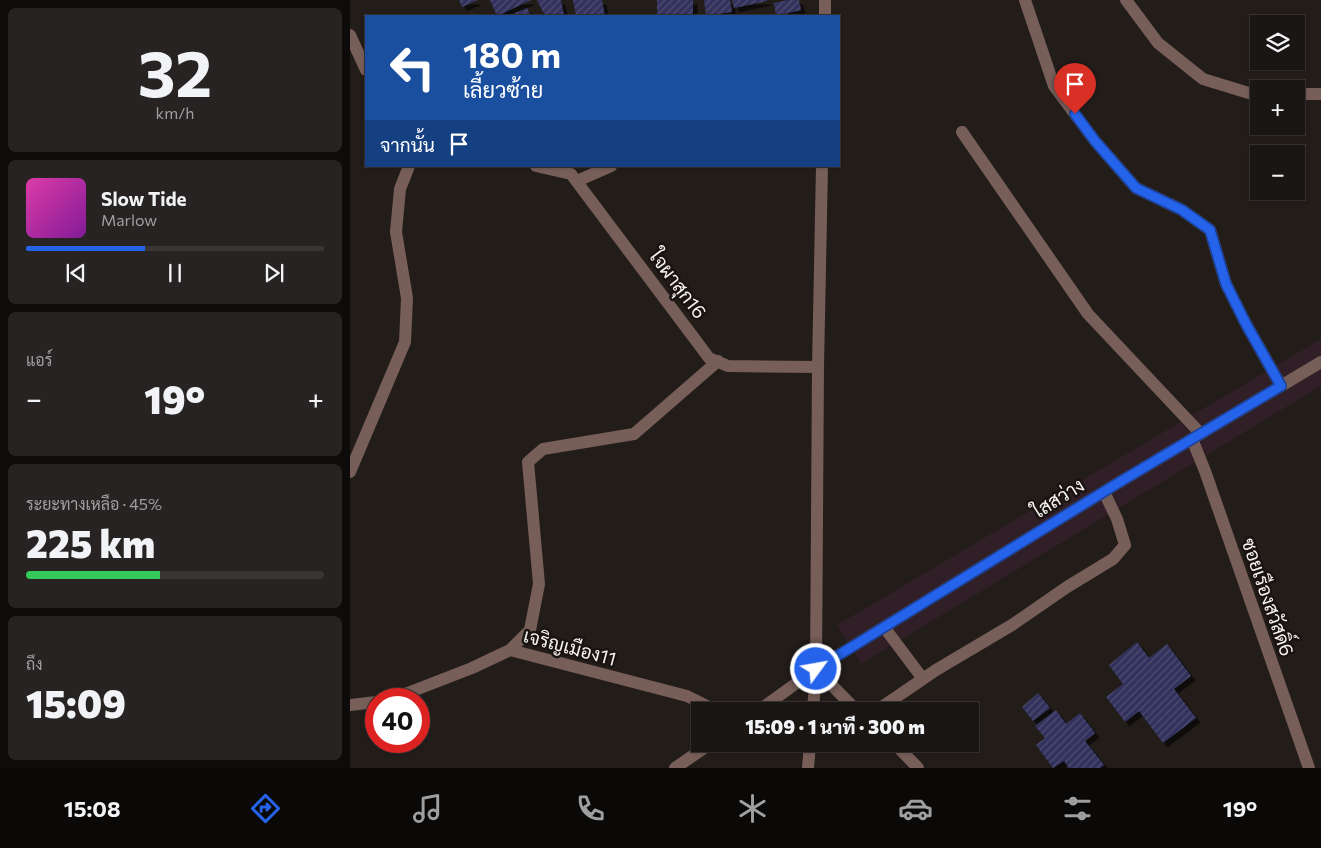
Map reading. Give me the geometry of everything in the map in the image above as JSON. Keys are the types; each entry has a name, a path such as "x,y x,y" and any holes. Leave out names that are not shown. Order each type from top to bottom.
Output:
{"street":[{"path":"825,0 825,15"},
{"path":"1025,0 1054,86 1095,141 1136,188 1182,210 1210,230 1226,284 1281,386"},
{"path":"1126,0 1158,43 1203,79 1250,93"},
{"path":"350,35 365,68"},
{"path":"1305,94 1321,94"},
{"path":"962,132 1088,314 1196,437"},
{"path":"350,472 405,342 406,298 396,232 400,189 409,167"},
{"name":"ใจผาสุก16","path":"540,167 570,174 709,358 728,366 818,367"},
{"path":"577,182 609,167"},
{"path":"813,702 816,669 818,367 822,167"},
{"path":"510,650 530,630 539,584 528,462 543,449 634,434 718,361"},
{"name":"ใสสว่าง","path":"770,702 816,669 884,627 1321,362"},
{"name":"ซอยเรืองสวัสดิ์6","path":"1196,437 1205,471 1309,768"},
{"path":"889,702 1113,559 1125,545 1117,520 1104,492"},
{"path":"884,627 923,679"},
{"name":"เจริญเมือง11","path":"422,688 510,650 687,696 699,702"},
{"path":"816,669 848,702"},
{"path":"350,705 365,703"},
{"path":"674,768 698,752"},
{"path":"808,768 809,752"},
{"path":"903,752 918,768"}],"shaded area":[{"path":"1321,339 1321,386 861,664 837,625"}],"building":[{"path":"459,0 478,0 462,7"},
{"path":"490,0 531,0 499,15 497,15"},
{"path":"537,0 561,0 564,15 544,15"},
{"path":"573,0 602,0 605,15 576,15"},
{"path":"657,0 693,0 693,15 657,15"},
{"path":"704,0 730,0 732,12 706,15"},
{"path":"732,0 767,0 767,1 734,8"},
{"path":"799,0 801,10 776,15 774,3"},
{"path":"527,8 530,15 510,15"},
{"path":"1137,642 1149,658 1167,644 1191,676 1174,689 1196,718 1163,743 1139,711 1125,722 1106,697 1123,684 1109,665"},
{"path":"1038,693 1050,708 1033,721 1022,707"},
{"path":"1056,710 1066,724 1080,713 1095,733 1085,741 1104,765 1100,768 1069,768 1064,761 1053,768 1036,745 1045,738 1035,726"}],"route":[{"path":"816,669 1118,483 1281,386 1226,284 1210,230 1182,210 1136,188 1095,141 1075,114"}]}
